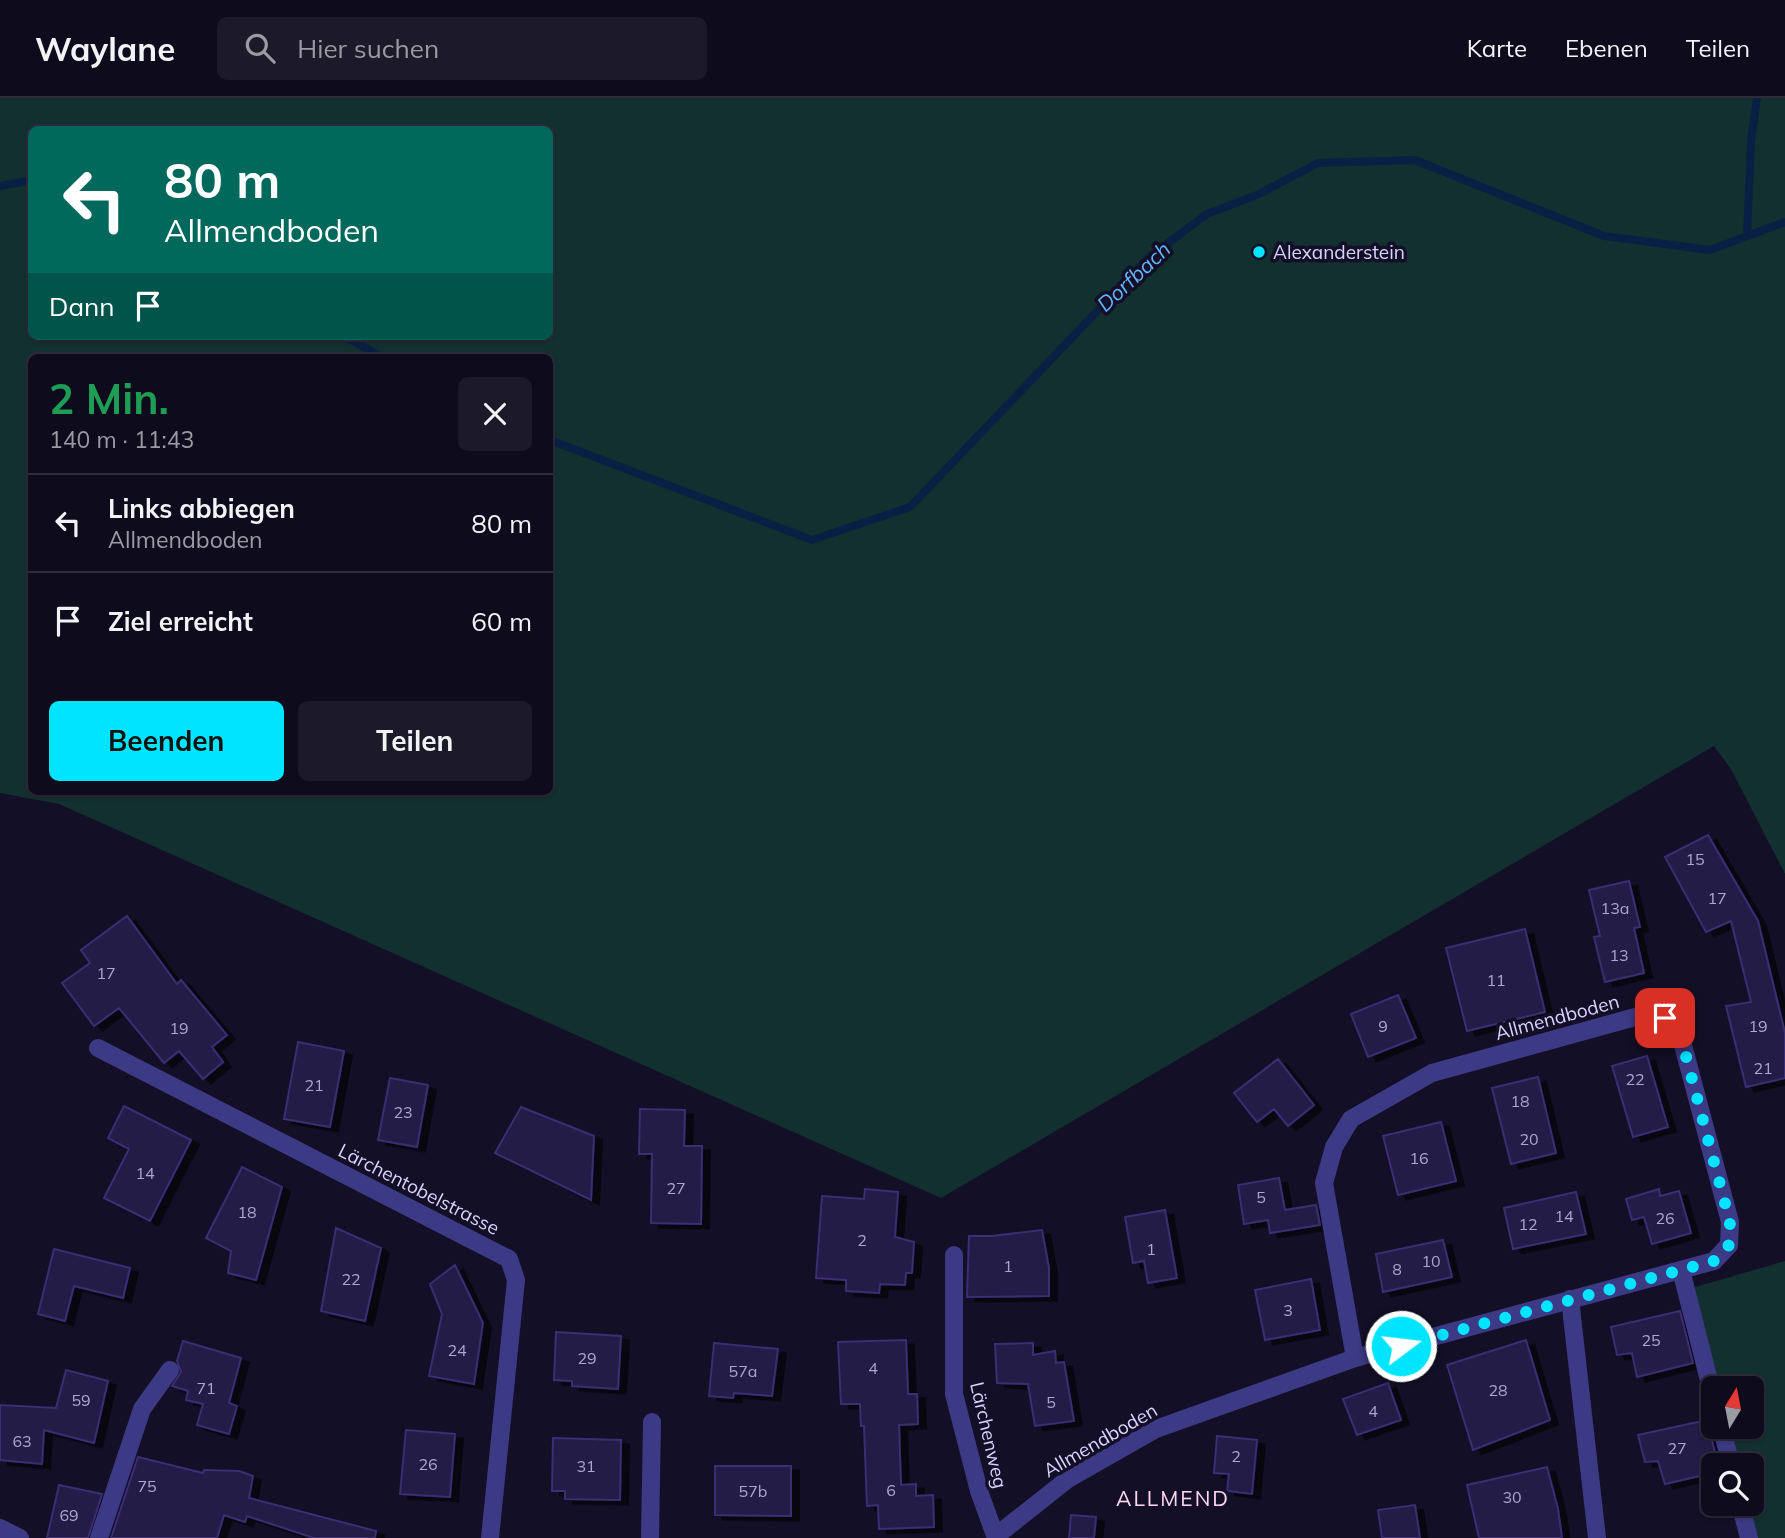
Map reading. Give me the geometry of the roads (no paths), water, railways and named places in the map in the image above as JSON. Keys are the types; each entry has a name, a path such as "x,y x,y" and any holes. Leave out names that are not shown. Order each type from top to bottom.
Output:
{"street":[{"name":"Allmendboden","path":"996,1537 1068,1479 1156,1429 1355,1358 1714,1261 1729,1245 1730,1222 1679,1030 1665,1018 1646,1014 1432,1073 1351,1119 1334,1147 1324,1183 1355,1358"},
{"name":"Lärchentobelstrasse","path":"98,1048 509,1259 516,1280 490,1538"},
{"name":"Lärchenweg","path":"954,1255 954,1394 979,1492 996,1537"},
{"path":"1681,1270 1708,1376"},
{"path":"1570,1299 1597,1538"},
{"path":"99,1538 142,1409 170,1370"},
{"path":"650,1538 652,1422"},
{"path":"1743,1516 1749,1538"},
{"path":"0,1528 20,1538"}],"waterway":[{"path":"1747,235 1751,141 1757,98"},
{"name":"Dorfbach","path":"553,441 812,540 910,507 1148,258 1207,214 1257,195 1318,163 1415,160 1604,236 1710,250 1785,222"},
{"name":"Dorfbach","path":"0,186 28,181"},
{"name":"Dorfbach","path":"351,340 377,354"}],"place":[{"name":"Alexanderstein","path":"1259,252"}],"district":[{"name":"ALLMEND","path":"1173,1499"}]}
